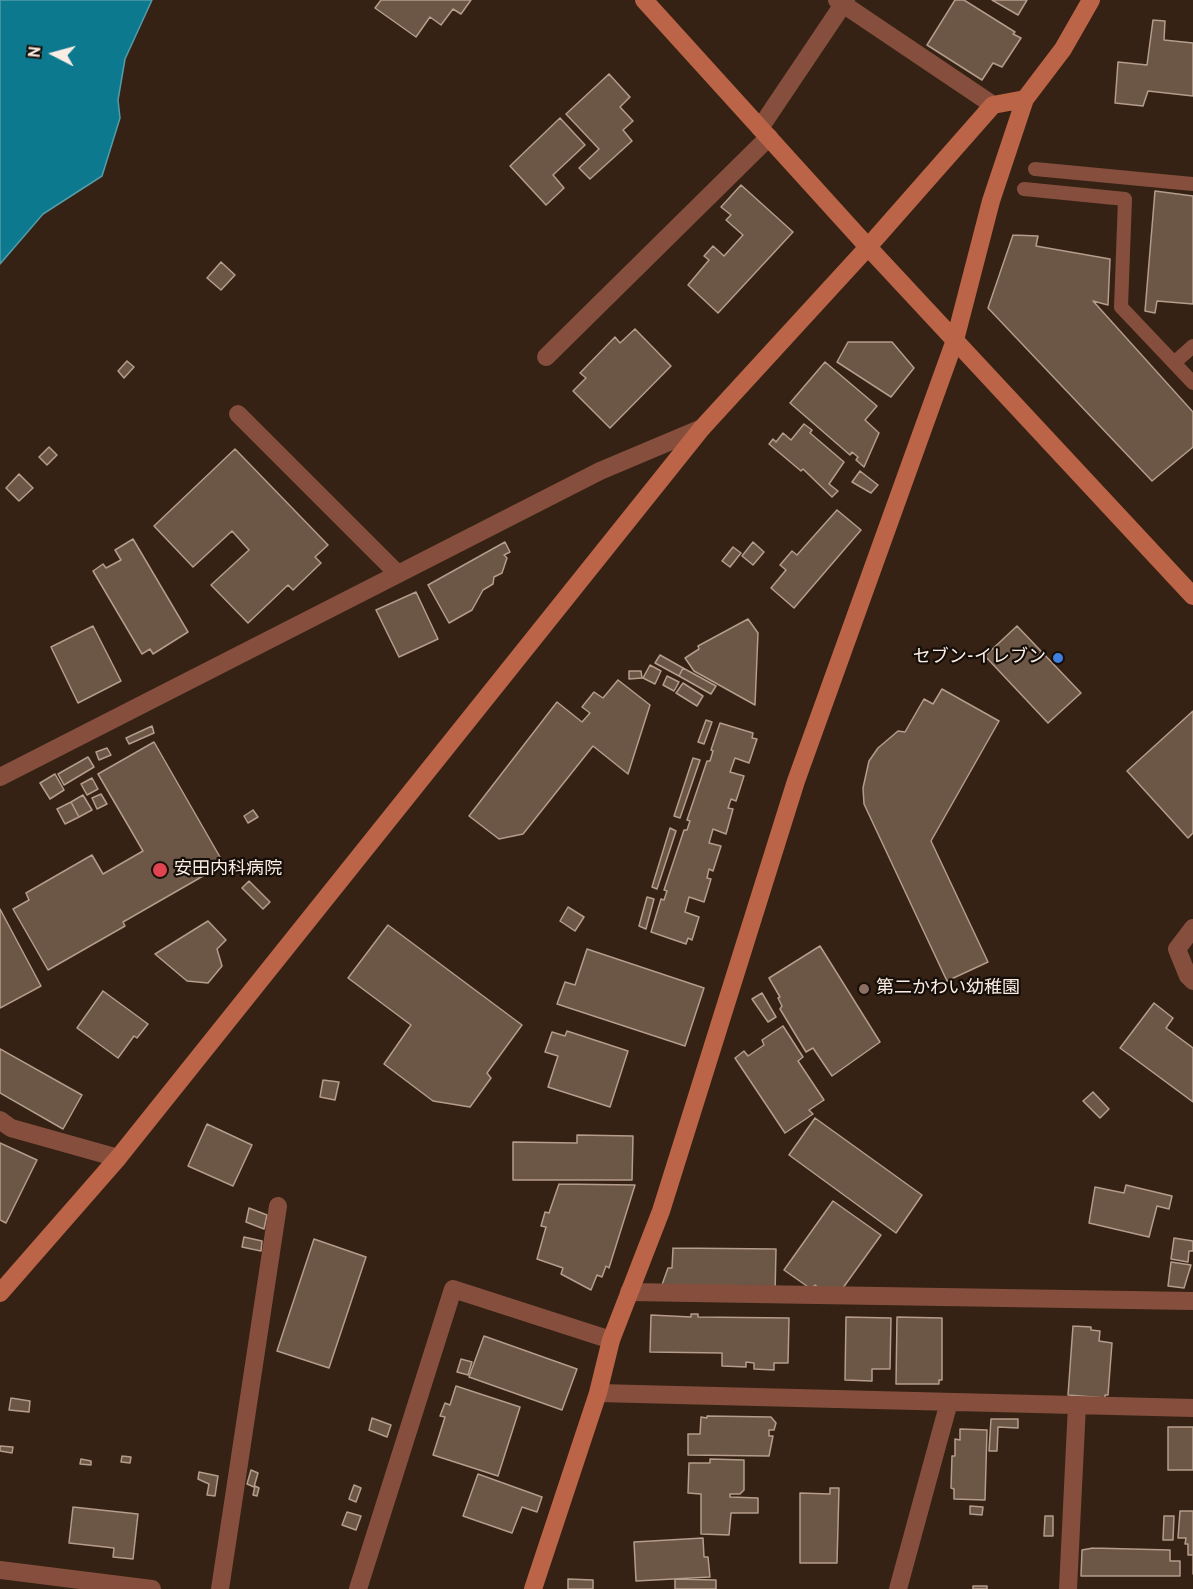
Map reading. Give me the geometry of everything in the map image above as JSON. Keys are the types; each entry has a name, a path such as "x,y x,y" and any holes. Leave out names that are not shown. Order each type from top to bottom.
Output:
{"street":[{"path":"644,0 868,247 1193,596"},
{"path":"533,1589 598,1393 612,1340 661,1211 796,782 955,340 991,201 1025,99 1064,49 1091,0"},
{"path":"546,357 764,133 842,1 993,105"},
{"path":"0,1293 118,1158 702,428 868,247 993,105 1025,99"},
{"path":"238,414 398,574"},
{"path":"0,777 600,471 702,428"},
{"path":"1193,928 1177,949 1193,981"},
{"path":"0,1120 11,1128 118,1158"},
{"path":"220,1589 278,1206"},
{"path":"358,1589 453,1289 612,1340"},
{"path":"629,1292 1193,1301"},
{"path":"598,1393 1193,1408"},
{"path":"898,1589 949,1402"},
{"path":"1068,1589 1077,1405"},
{"path":"0,1570 152,1589"}],"lane":[{"path":"1035,169 1193,184"},
{"path":"1024,189 1125,199 1121,307 1193,383"},
{"path":"1174,363 1193,345"}],"water":[{"path":"0,0 152,0 125,59 118,100 120,118 102,176 43,214 0,264"}],"building":[{"path":"381,0 471,0 461,14 453,9 441,25 430,17 416,37 375,8"},
{"path":"955,0 964,0 1021,38 1002,67 993,63 982,80 927,45"},
{"path":"992,0 1027,0 1018,15"},
{"path":"1153,20 1165,21 1164,40 1193,43 1193,96 1148,91 1143,106 1115,103 1118,62 1147,65"},
{"path":"609,74 630,97 620,107 633,121 623,130 632,141 590,179 579,168 599,149 566,114"},
{"path":"560,118 585,145 553,175 564,188 546,205 510,166"},
{"path":"741,185 793,232 718,313 688,285 709,260 704,256 713,246 724,256 743,235 726,220 731,215 721,207"},
{"path":"1155,191 1193,196 1193,304 1157,301 1155,313 1145,311"},
{"path":"1013,235 1038,236 1036,246 1110,259 1108,305 1093,301 1193,412 1193,447 1152,481 988,308"},
{"path":"221,262 235,275 221,290 207,278"},
{"path":"635,329 671,366 610,428 573,391 586,378 580,373 615,337 620,343"},
{"path":"848,342 892,342 914,368 891,397 837,362"},
{"path":"127,361 134,367 124,378 118,371"},
{"path":"825,362 877,406 865,420 879,433 864,467 856,460 858,457 852,452 850,455 790,403"},
{"path":"804,424 812,430 810,433 844,462 829,484 838,491 832,497 803,469 801,471 769,444 773,439 776,442 783,433 791,440"},
{"path":"49,447 57,455 47,465 39,457"},
{"path":"235,449 328,545 315,557 321,563 293,590 288,585 248,623 211,585 249,550 232,531 193,567 154,526"},
{"path":"860,471 878,485 871,493 852,482"},
{"path":"19,474 33,488 19,501 6,488"},
{"path":"837,510 861,530 794,608 771,588 786,570 780,565 792,551 797,555"},
{"path":"133,539 188,632 153,654 150,649 142,654 93,571 103,564 106,568 121,560 115,550"},
{"path":"505,542 510,552 504,555 507,558 502,573 494,577 493,584 483,590 472,610 449,623 428,585"},
{"path":"753,542 764,552 753,565 742,556"},
{"path":"733,547 741,553 730,567 722,561"},
{"path":"416,592 438,639 399,657 376,610"},
{"path":"748,619 758,633 755,705 694,671 685,658 699,649 698,646"},
{"path":"93,626 121,681 78,703 51,647"},
{"path":"1017,626 1081,693 1048,723 985,656"},
{"path":"660,655 683,668 679,676 655,663"},
{"path":"650,665 661,671 655,684 643,678"},
{"path":"683,668 716,686 711,694 679,676"},
{"path":"629,671 641,671 642,678 629,679"},
{"path":"667,676 679,682 674,691 663,685"},
{"path":"618,680 650,705 628,774 593,746 523,834 499,839 469,816 557,702 582,722 590,713 582,707 594,692 603,698"},
{"path":"683,683 703,696 697,706 676,693"},
{"path":"942,689 999,721 931,841 988,962 947,981 864,804 863,788 869,761 878,748 898,731 905,732 924,699 933,704"},
{"path":"1193,711 1193,833 1188,838 1127,771"},
{"path":"706,720 712,722 704,744 698,742"},
{"path":"720,723 753,733 752,738 757,739 749,763 735,758 730,772 744,776 736,801 731,799 728,808 733,809 726,834 713,829 709,843 721,846 713,871 709,869 707,878 711,879 704,902 689,897 685,912 699,917 692,940 688,938 686,944 651,932 661,899 664,900 667,891 664,890 684,830 687,830 690,821 687,820 707,761 710,761 713,751 711,750"},
{"path":"152,726 154,733 129,744 126,738"},
{"path":"154,742 224,864 123,922 125,926 48,970 13,909 29,900 26,893 92,855 103,874 143,851 98,774"},
{"path":"107,748 111,755 99,760 96,752"},
{"path":"88,757 94,767 64,785 58,774"},
{"path":"693,758 700,760 680,818 674,816"},
{"path":"55,774 64,790 50,799 40,783"},
{"path":"92,778 98,789 87,795 81,784"},
{"path":"101,794 107,804 97,809 92,798"},
{"path":"83,795 92,810 79,817 71,802"},
{"path":"71,802 79,817 65,824 57,809"},
{"path":"253,810 258,817 248,823 244,816"},
{"path":"670,828 676,831 657,889 652,887"},
{"path":"249,881 270,902 263,909 242,888"},
{"path":"647,897 654,899 646,929 639,926"},
{"path":"568,907 584,917 575,931 560,921"},
{"path":"0,909 41,986 0,1008"},
{"path":"208,921 226,940 217,949 222,966 208,983 187,981 155,954"},
{"path":"388,925 522,1025 487,1073 491,1078 470,1107 433,1101 384,1064 411,1025 348,978"},
{"path":"820,946 880,1042 832,1076 813,1048 806,1052 780,1009 782,1006 778,998 780,997 769,978"},
{"path":"587,949 704,988 685,1046 557,1004 565,982 575,985"},
{"path":"103,991 148,1024 137,1038 134,1036 118,1058 77,1028"},
{"path":"762,993 776,1017 768,1022 752,999"},
{"path":"1154,1003 1173,1018 1166,1028 1193,1048 1193,1102 1120,1048"},
{"path":"783,1026 803,1057 798,1061 824,1100 809,1110 813,1114 785,1133 735,1058 744,1051 748,1056 764,1045 762,1040"},
{"path":"567,1031 628,1051 610,1107 548,1087 558,1056 545,1052 552,1032 565,1036"},
{"path":"0,1049 82,1095 63,1129 0,1093"},
{"path":"323,1080 339,1082 335,1100 320,1097"},
{"path":"1093,1092 1109,1109 1100,1118 1083,1101"},
{"path":"815,1118 922,1195 896,1233 789,1155"},
{"path":"207,1124 252,1145 233,1186 188,1166"},
{"path":"577,1135 633,1136 632,1180 513,1180 513,1142 577,1143"},
{"path":"0,1143 37,1160 6,1223 0,1220"},
{"path":"559,1184 635,1185 609,1268 606,1266 602,1277 597,1275 591,1290 561,1274 563,1268 537,1259 546,1227 541,1226 545,1212 549,1213"},
{"path":"1126,1185 1172,1196 1169,1209 1157,1206 1149,1237 1089,1223 1095,1187 1124,1193"},
{"path":"833,1201 881,1235 835,1299 815,1285 811,1289 784,1270"},
{"path":"249,1208 267,1215 264,1229 246,1222"},
{"path":"244,1237 262,1241 261,1251 242,1247"},
{"path":"1174,1238 1193,1241 1193,1251 1189,1251 1188,1262 1171,1259"},
{"path":"314,1239 366,1257 329,1368 277,1351"},
{"path":"673,1248 776,1249 775,1296 658,1296 668,1268 672,1268"},
{"path":"1171,1262 1191,1265 1184,1288 1168,1286"},
{"path":"691,1314 698,1314 698,1317 789,1318 788,1363 774,1363 774,1370 754,1369 754,1363 746,1362 746,1367 722,1366 722,1353 650,1352 651,1315 691,1317"},
{"path":"846,1317 891,1318 890,1369 872,1369 872,1381 845,1380"},
{"path":"897,1317 942,1318 942,1380 939,1380 939,1384 896,1384"},
{"path":"1073,1326 1091,1327 1091,1330 1100,1331 1099,1341 1112,1343 1108,1395 1105,1395 1105,1398 1068,1395"},
{"path":"484,1336 577,1369 562,1410 469,1377"},
{"path":"461,1359 472,1362 468,1375 457,1372"},
{"path":"456,1386 520,1407 498,1476 433,1455 445,1417 440,1416 445,1403 450,1405"},
{"path":"11,1398 30,1401 29,1412 9,1410"},
{"path":"707,1416 771,1417 776,1423 774,1430 769,1430 769,1436 773,1436 769,1456 688,1455 688,1434 700,1434 701,1417 707,1418"},
{"path":"372,1418 391,1425 387,1437 369,1430"},
{"path":"991,1419 1018,1419 1018,1428 998,1427 997,1451 989,1451"},
{"path":"1168,1427 1193,1427 1193,1470 1168,1470"},
{"path":"960,1429 987,1430 985,1500 954,1499 954,1489 951,1488 952,1456 955,1456 955,1439 960,1440"},
{"path":"0,1446 13,1447 12,1453 0,1451"},
{"path":"122,1456 131,1457 130,1463 121,1462"},
{"path":"81,1459 91,1461 91,1465 80,1464"},
{"path":"710,1459 744,1460 744,1490 740,1494 730,1494 730,1497 758,1498 758,1513 731,1513 729,1535 701,1534 701,1494 688,1493 689,1463 710,1463"},
{"path":"251,1470 258,1473 254,1487 247,1484"},
{"path":"199,1472 218,1476 215,1496 207,1495 209,1484 198,1479"},
{"path":"478,1474 542,1497 537,1512 522,1507 512,1533 463,1516"},
{"path":"354,1485 361,1488 356,1502 349,1499"},
{"path":"255,1486 259,1488 257,1496 253,1495"},
{"path":"830,1488 839,1488 837,1563 800,1563 800,1493 830,1494"},
{"path":"970,1506 983,1507 982,1515 970,1514"},
{"path":"73,1507 138,1514 133,1559 113,1557 114,1548 69,1543"},
{"path":"1180,1511 1193,1511 1193,1555 1188,1555 1186,1538 1178,1538"},
{"path":"347,1512 361,1516 356,1530 342,1525"},
{"path":"1045,1516 1053,1516 1053,1536 1044,1536"},
{"path":"1164,1516 1174,1516 1173,1540 1163,1540"},
{"path":"703,1538 704,1557 708,1557 710,1577 636,1581 634,1542"},
{"path":"1093,1548 1170,1550 1170,1561 1180,1561 1180,1576 1081,1576 1082,1550"},
{"path":"568,1579 593,1580 593,1589 568,1589"},
{"path":"675,1579 716,1580 716,1589 675,1589"},
{"path":"973,1586 987,1586 987,1589 973,1589"}],"place":[{"name":"セブン-イレブン","path":"1058,658"},
{"name":"安田内科病院","path":"160,870"},
{"name":"第二かわい幼稚園","path":"864,989"}]}
